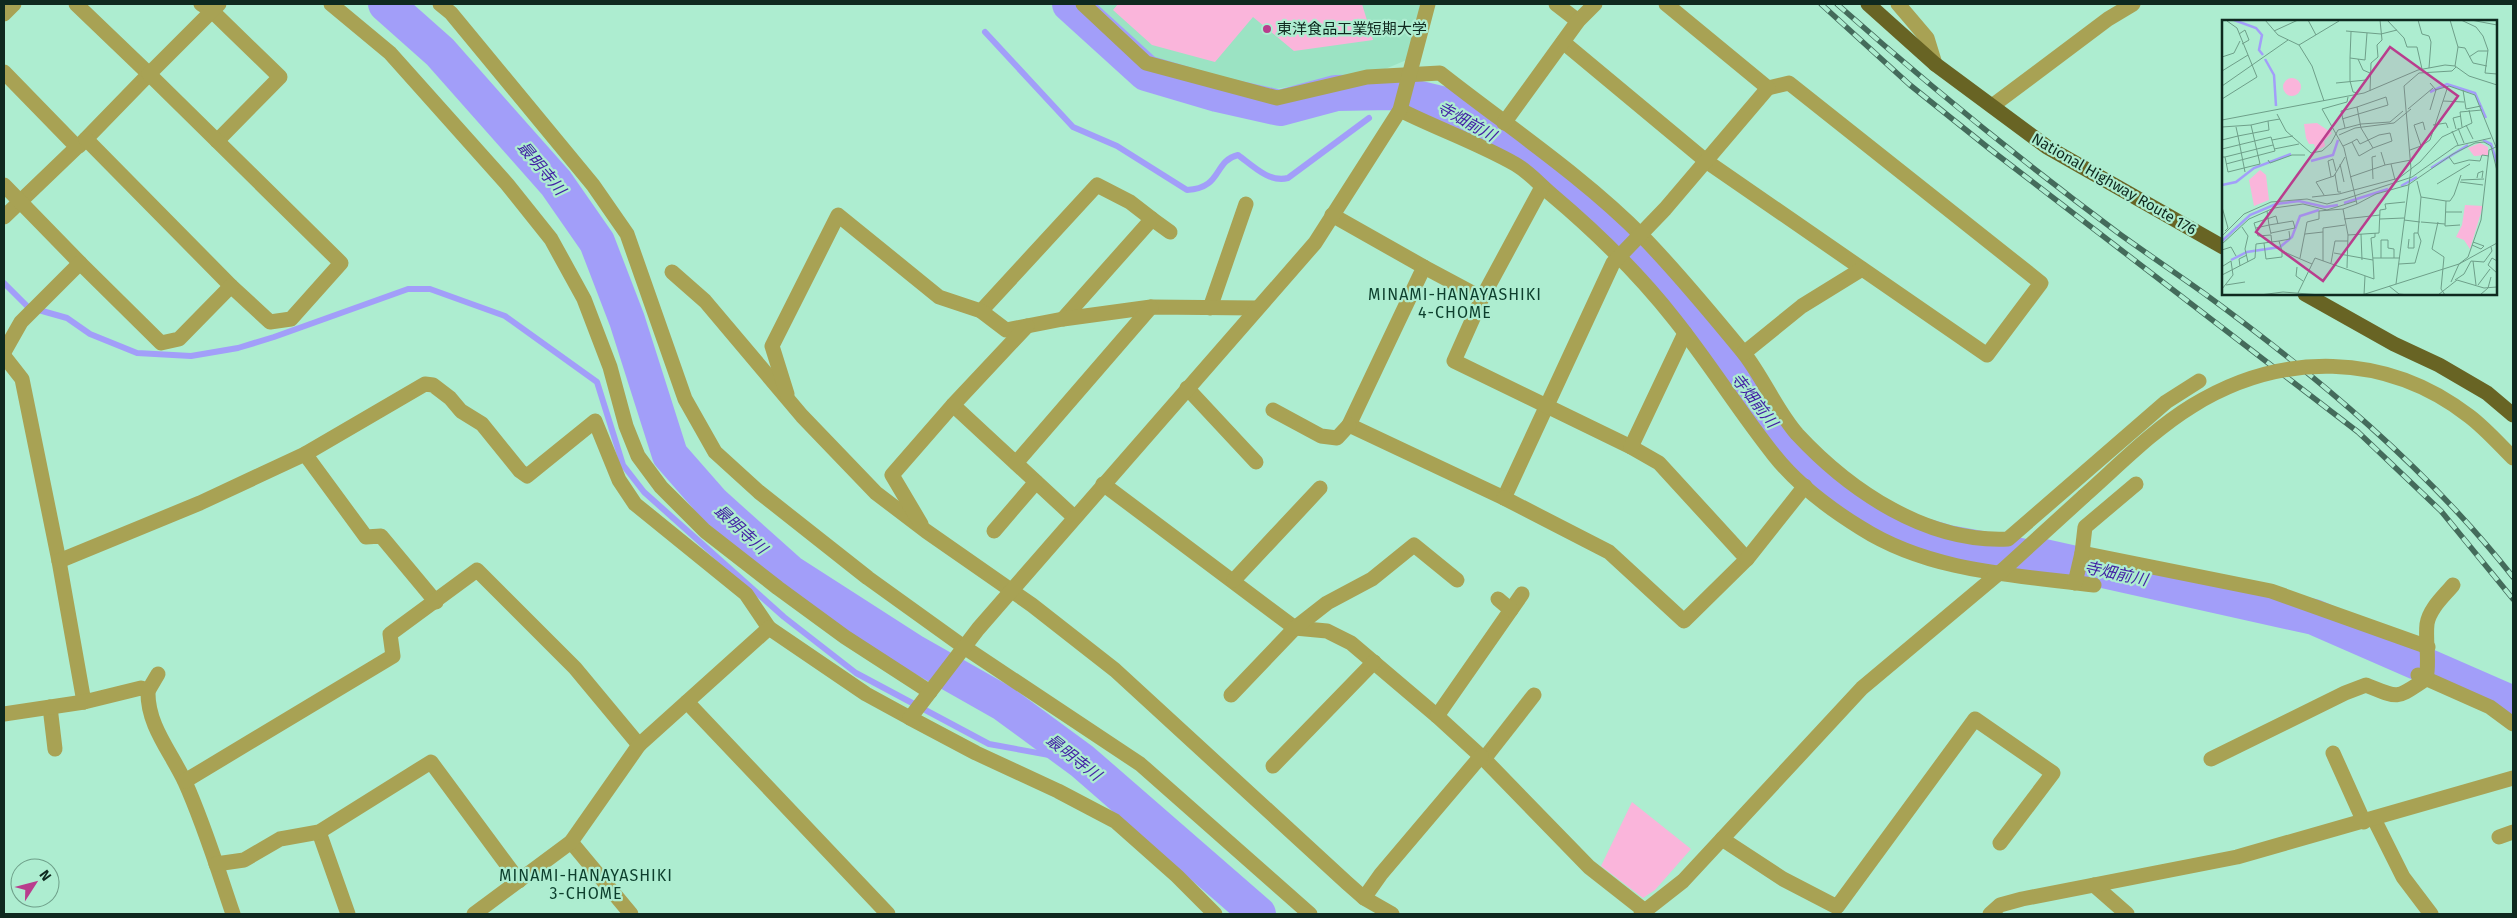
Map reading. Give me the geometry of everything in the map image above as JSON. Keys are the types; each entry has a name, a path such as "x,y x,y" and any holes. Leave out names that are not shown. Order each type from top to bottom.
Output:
{"highway":[{"name":"National Highway Route 176","path":"1868,4 1935,64 2047,147 2222,246"},
{"path":"2307,295 2394,344 2488,393 2513,416"}],"street":[{"path":"4,14 14,4"},
{"path":"4,72 270,322 291,319 341,263 76,4"},
{"path":"331,4 390,53 507,184 551,238 584,300 610,367 626,426 638,456 661,487 705,531 778,588 845,637 929,693"},
{"path":"440,4 451,13 593,185 628,234 685,399 715,452 759,492 961,651 1140,764 1310,914"},
{"path":"1083,4 1146,62 1277,98 1366,77 1408,81 1440,73 1587,187 1639,235 1744,353 1797,433 1848,480 1895,512 1923,524 1994,540 2008,539 2166,402 2199,381"},
{"path":"911,716 961,651 1011,591 1315,243 1401,107 1428,4"},
{"path":"1556,4 1578,21"},
{"path":"1504,123 1578,21 1594,4"},
{"path":"1666,4 1768,88"},
{"path":"1898,4 1927,38 1935,64"},
{"path":"1992,106 2108,19 2133,4"},
{"path":"4,217 149,74 211,6 280,77 217,141"},
{"path":"1504,498 1613,263 1706,161 1768,88 1789,82 2041,283 1987,355 1706,161 1563,42"},
{"path":"1401,107 1517,165 1619,256 1685,333 1775,456 1805,486 1862,529 1890,544 1940,562 2094,585"},
{"path":"4,185 80,264 161,343 179,339 231,286"},
{"path":"981,311 1097,185 1130,202 1170,232"},
{"path":"1542,186 1482,298 1454,360 1631,447 1659,463 1747,559"},
{"path":"1210,308 1246,204"},
{"path":"789,401 772,346 838,215 940,296 981,311 1006,330 1063,319 1150,307 1257,308"},
{"path":"1332,215 1482,298"},
{"path":"1063,319 1152,219"},
{"path":"4,352 21,322 80,264"},
{"path":"1273,410 1321,436 1337,438 1349,425 1424,267"},
{"path":"1744,353 1802,306 1862,269"},
{"path":"672,272 706,300 789,401 876,492 1115,670 1364,898 1392,914"},
{"path":"1016,463 1150,307"},
{"path":"926,531 892,475 953,405 1028,326"},
{"path":"1631,447 1685,333"},
{"path":"4,356 22,379 59,561 84,702"},
{"path":"1103,484 1234,580 1295,628 1327,631 1351,642 1437,716 1482,758 1589,867 1643,913 1683,881 1862,688 2033,543 2165,426 2191,407 2220,390 2255,376 2299,367 2344,366 2380,372 2426,389 2469,416 2513,458"},
{"path":"59,561 200,503 305,454 425,384 433,385 450,398 461,411 482,424 520,471 527,476 595,421 619,480 635,504 746,594 769,628 866,694 911,716 976,753 1058,791 1114,821 1177,876 1215,914"},
{"path":"1187,388 1256,462"},
{"path":"953,405 1074,518"},
{"path":"1349,425 1504,498 1609,552 1684,621 1747,559 1805,486"},
{"path":"305,454 366,537 381,536 436,602"},
{"path":"994,531 1036,482"},
{"path":"2075,582 2082,553 2085,526 2136,484"},
{"path":"1234,580 1320,488"},
{"path":"1232,695 1295,628 1327,603 1372,579 1414,545 1457,580"},
{"path":"2082,553 2271,591 2429,652"},
{"path":"185,781 393,656 390,634 477,570 575,668 639,745"},
{"path":"2211,759 2345,693 2366,685 2394,696 2401,695 2424,676 2429,652 2427,624 2431,613 2453,585"},
{"path":"1437,716 1522,594"},
{"path":"1498,600 1511,610"},
{"path":"474,914 571,842 639,745 769,628"},
{"path":"1273,766 1374,662"},
{"path":"158,674 148,691 148,700 158,733 185,781 233,914"},
{"path":"2424,676 2490,707 2513,724"},
{"path":"4,714 84,702 140,688 148,691"},
{"path":"1364,898 1381,874 1534,695"},
{"path":"687,702 888,914"},
{"path":"50,707 55,749"},
{"path":"1722,839 1783,879 1843,911 1975,719 2053,773 2000,843"},
{"path":"2333,752 2369,820 2403,877 2431,914"},
{"path":"216,864 244,860 280,838 319,832 431,762 519,881"},
{"path":"1990,914 2000,904 2237,857 2513,778"},
{"path":"319,832 348,914"},
{"path":"571,842 631,914"},
{"path":"2094,885 2128,914"}],"shaded area":[{"name":"東洋食品工業短期大学","path":"1088,4 1424,4 1409,59 1385,69 1276,89 1209,74 1146,55"},
{"path":"1118,4 1362,4 1373,40 1294,51 1253,17 1215,62 1152,45 1113,10"},
{"path":"1632,802 1691,849 1655,890 1643,898 1601,866"}],"waterway":[{"name":"最明寺川","path":"386,4 440,52 556,183 597,242 627,320 670,455 713,504 790,573 913,652 1003,703 1082,761 1258,914"},
{"name":"寺畑前川","path":"1070,4 1146,73 1217,94 1280,108 1336,93 1391,92 1441,104 1517,150 1607,223 1639,253 1815,475 1838,498 1880,523 1948,543 2031,558 2040,556 2314,617 2504,700 2513,706"},
{"path":"985,32 1073,127 1117,146 1187,190 1207,185 1230,158 1238,155 1268,176 1281,179 1288,178 1369,118"},
{"path":"4,283 28,307 67,318 90,334 137,353 191,356 238,348 408,289 430,289 505,316 597,382 623,465 644,492 784,617 856,673 989,744 1082,761"}],"railway":[{"path":"1821,4 1910,85 1991,150 2358,432 2441,511 2513,599"},
{"path":"1837,4 1906,64 2048,180 2247,325 2329,391 2369,425 2444,498 2513,577"}],"place":[{"name":"東洋食品工業短期大学","path":"1267,29"}],"district":[{"name":"MINAMI-HANAYASHIKI 4-CHOME","path":"1455,303"},
{"name":"MINAMI-HANAYASHIKI 3-CHOME","path":"586,884"}]}
